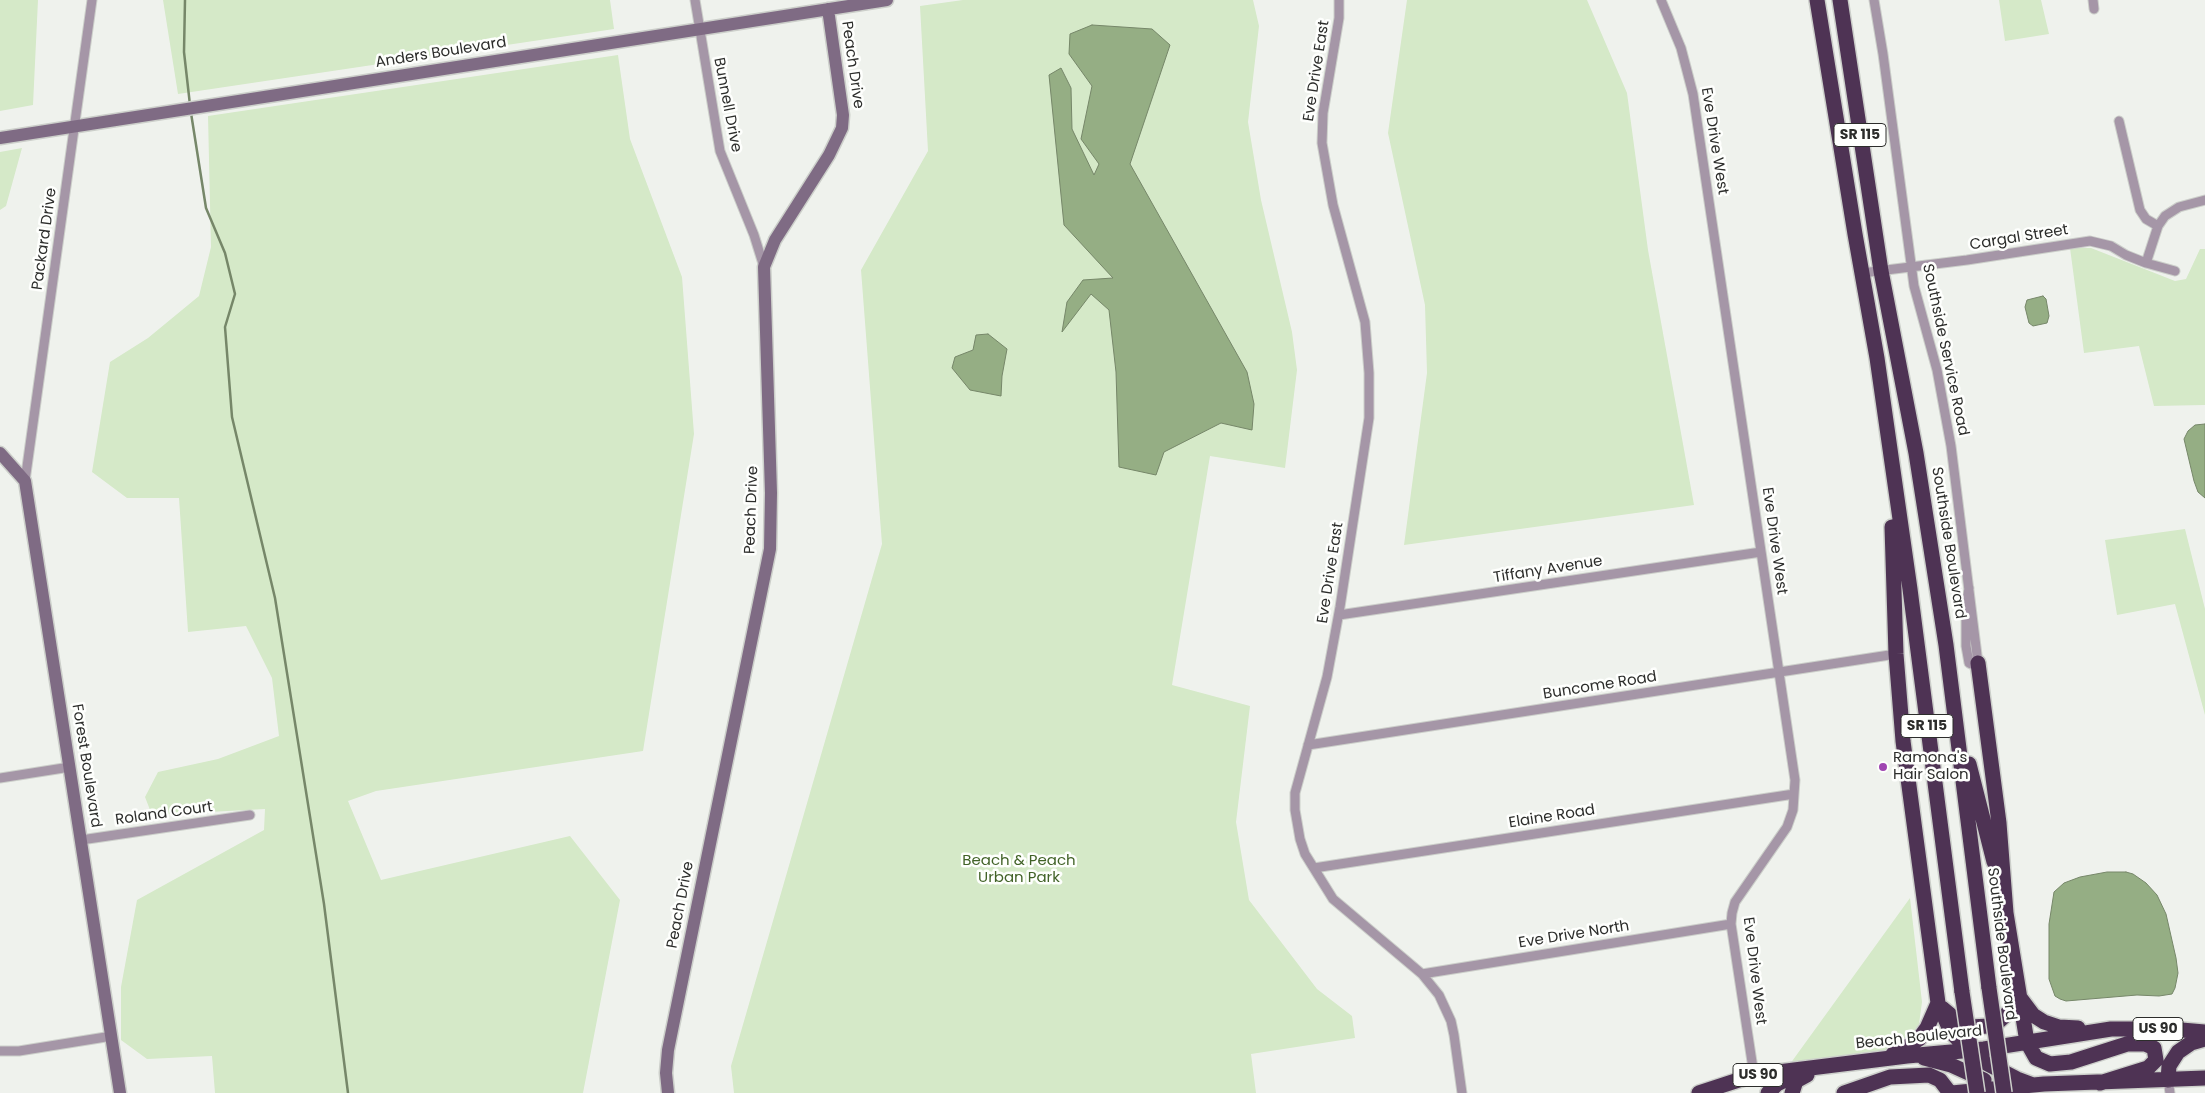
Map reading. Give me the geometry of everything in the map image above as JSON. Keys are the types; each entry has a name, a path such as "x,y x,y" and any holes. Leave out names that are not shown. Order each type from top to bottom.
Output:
{"highway":[{"name":"SR 115","path":"1818,0 1877,358 1890,461 1910,589 1962,992 1977,1093"},
{"name":"Southside Boulevard","path":"1840,0 1881,271 1916,452 1952,691 2001,1090"},
{"path":"1890,461 1896,654 1903,741 1938,1003 1951,1032 1969,1051 2005,1073 2033,1085"},
{"path":"1978,663 1999,824 2006,913 2027,1042 2036,1058 2050,1064 2071,1062 2127,1044 2145,1044 2154,1048 2156,1060 2148,1068 2100,1083"},
{"path":"1952,691 2006,913"},
{"path":"1938,1003 1962,1023 1970,1026 1989,1026 1997,1023 2010,1011 2018,991"},
{"path":"2018,991 2028,1010 2044,1022 2059,1027 2111,1029"},
{"path":"1858,1061 1899,1052 1919,1040 1927,1028 1938,1003"},
{"name":"Beach Boulevard","path":"1699,1093 1754,1075 1858,1061 1969,1051 2111,1029 2170,1029 2205,1032"},
{"path":"2169,1086 2169,1066 2178,1052 2191,1043 2205,1039"},
{"path":"1908,1056 1951,1065 1978,1076 2001,1090"},
{"path":"1768,1093 1777,1084 1814,1067"},
{"path":"1792,1093 1796,1081 1814,1067"},
{"path":"1844,1093 1890,1077 1929,1075 1940,1080 1951,1093 2001,1090 2033,1085 2078,1083 2169,1086 2205,1078"},
{"path":"2062,1093 2078,1083"}],"street":[{"name":"Packard Drive","path":"25,481 92,0"},
{"name":"Bunnell Drive","path":"695,0 720,151 754,235 764,267"},
{"name":"Anders Boulevard","path":"0,138 700,29 827,4 887,0"},
{"name":"Eve Drive East","path":"1339,0 1339,18 1323,113 1322,143 1333,205 1365,322 1370,373 1366,442 1339,615 1327,677 1295,793 1295,810 1300,839 1328,892 1343,909 1422,974 1439,995 1451,1022 1462,1093"},
{"name":"Eve Drive West","path":"1661,0 1681,48 1693,94 1795,780 1793,810 1787,827 1735,902 1731,924 1754,1075"},
{"name":"Southside Service Road","path":"1874,0 1913,267 1914,286 1937,370 1951,446 1978,663"},
{"name":"Peach Drive","path":"668,1093 666,1072 668,1050 770,550 771,493 764,267 775,240 829,155 842,128 843,115 827,4"},
{"path":"2119,121 2140,210 2146,218 2158,226"},
{"path":"2146,263 2158,226 2170,211 2205,200"},
{"name":"Cargal Street","path":"1862,273 2090,241 2111,246 2126,255 2146,263 2176,271"},
{"path":"0,453 25,481"},
{"name":"Forest Boulevard","path":"25,481 120,1093"},
{"name":"Tiffany Avenue","path":"1339,615 1761,552"},
{"name":"Buncome Road","path":"1308,745 1896,654"},
{"path":"0,778 70,767"},
{"name":"Elaine Road","path":"1314,868 1794,794"},
{"name":"Roland Court","path":"81,840 250,815"},
{"name":"Eve Drive North","path":"1422,974 1731,924"},
{"path":"0,1051 18,1051 112,1036"}],"green space":[{"path":"0,0 38,0 33,105 0,111"},
{"path":"163,0 610,0 614,29 178,94"},
{"name":"Beach & Peach Urban Park","path":"963,0 1253,0 1259,26 1248,122 1261,200 1292,332 1297,370 1285,468 1210,456 1172,685 1250,706 1236,822 1249,900 1317,989 1352,1016 1355,1038 1251,1054 1256,1093 734,1093 731,1066 882,544 861,270 928,151 920,6"},
{"path":"1407,0 1587,0 1627,93 1648,250 1694,505 1404,545 1427,373 1425,305 1388,133"},
{"path":"1999,0 2041,0 2049,34 2005,41"},
{"path":"618,55 630,139 682,277 694,434 643,751 376,791 348,801 381,880 570,836 620,900 583,1093 215,1093 212,1056 147,1059 121,1040 121,987 137,900 264,830 265,809 152,815 145,797 158,772 218,759 279,736 272,678 246,626 188,632 179,498 127,498 92,472 110,362 148,338 199,296 211,247 208,116"},
{"path":"22,148 6,206 0,210 0,152"},
{"path":"2070,248 2091,248 2175,281 2186,279 2200,249 2205,249 2205,405 2154,406 2139,346 2084,353"},
{"path":"2185,529 2205,609 2205,715 2175,604 2117,615 2105,540"},
{"path":"1910,898 1922,1002 1919,1024 1901,1048 1790,1064"}],"shaded area":[{"path":"1092,25 1152,29 1170,45 1130,164 1247,372 1254,404 1252,430 1221,423 1164,452 1156,475 1119,467 1116,372 1109,310 1091,294 1062,332 1067,302 1083,280 1113,278 1064,225 1049,75 1061,68 1071,88 1072,129 1094,175 1099,164 1081,139 1092,86 1069,54 1070,34"},
{"path":"2043,296 2046,299 2049,316 2047,323 2033,326 2029,323 2025,307 2027,300"},
{"path":"988,334 1007,349 1002,376 1001,396 970,390 952,368 955,357 973,350 976,335"},
{"path":"2205,424 2205,498 2198,492 2194,481 2184,439 2188,431 2195,425"},
{"path":"2107,872 2133,874 2146,883 2157,895 2166,914 2178,973 2172,994 2066,1001 2060,999 2055,996 2049,979 2049,924 2054,892 2064,883 2080,877"}],"waterway":[{"path":"185,0 184,52 190,105"},
{"path":"191,113 206,208 225,253 235,294 225,327 232,417 275,598 324,904 348,1093"}],"place":[{"name":"Ramona's Hair Salon","path":"1883,767"}]}
